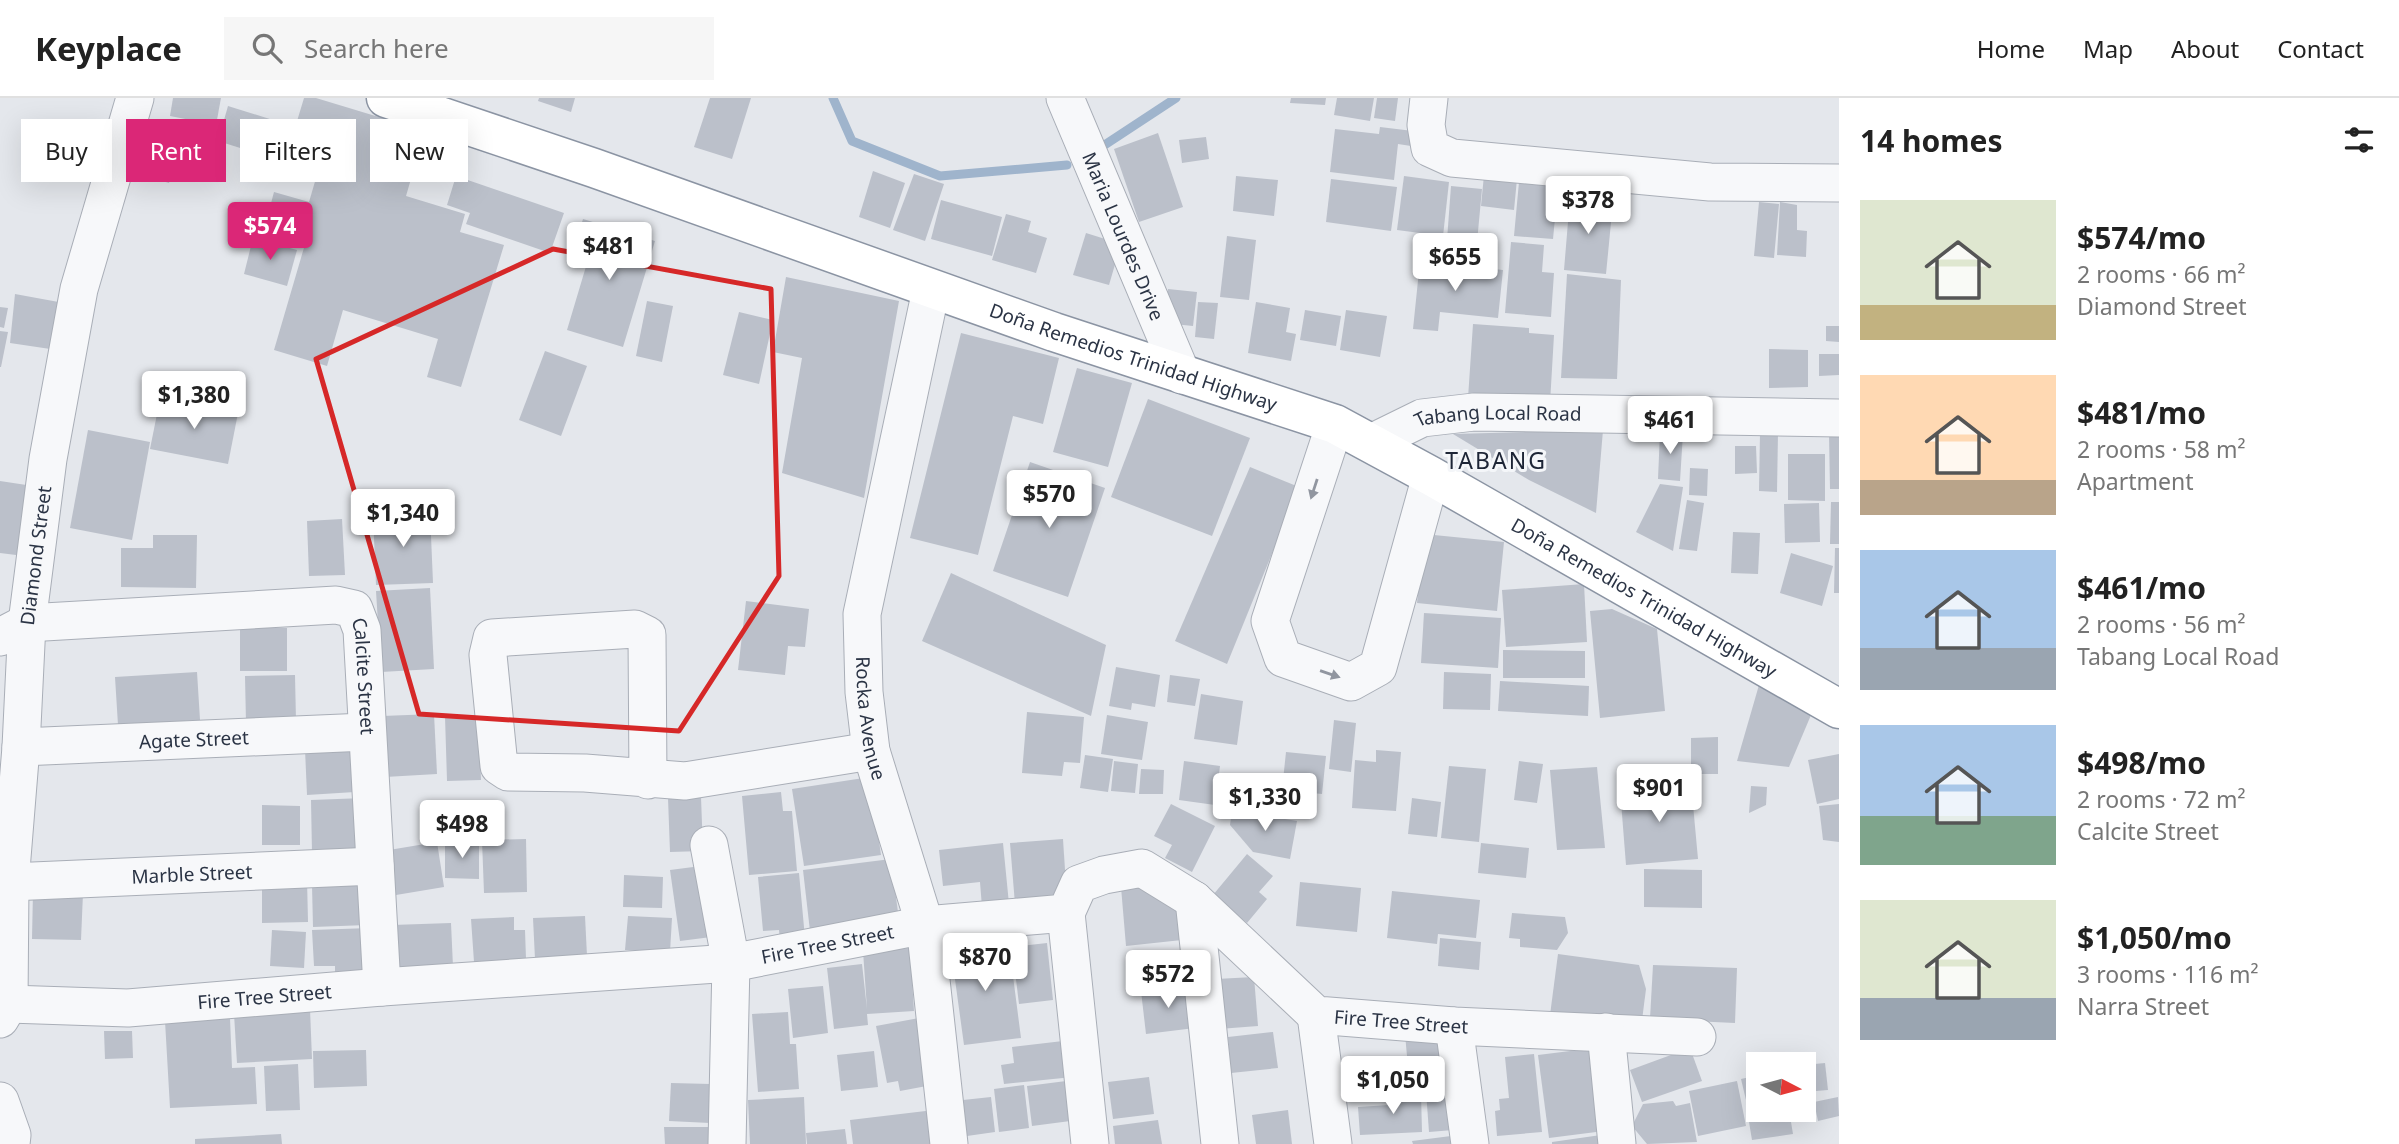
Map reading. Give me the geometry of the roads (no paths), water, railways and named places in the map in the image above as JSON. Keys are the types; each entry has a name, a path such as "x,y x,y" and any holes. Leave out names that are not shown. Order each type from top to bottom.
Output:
{"highway":[{"name":"Doña Remedios Trinidad Highway","path":"386,98 594,168 931,290 1335,424 1432,476 1839,709"}],"street":[{"name":"Diamond Street","path":"5,1012 10,882 21,747 14,630 79,289 135,98"},
{"name":"Maria Lourdes Drive","path":"1065,98 1182,375"},
{"path":"1429,98 1426,125 1430,148 1452,158 1710,182 1839,183"},
{"name":"Rocka Avenue","path":"931,290 862,614 864,692 871,751 925,925 948,1144"},
{"name":"Tabang Local Road","path":"1371,443 1422,418 1474,412 1839,418"},
{"path":"1335,424 1270,621 1283,658 1351,682 1378,667 1432,476"},
{"name":"Calcite Street","path":"14,630 336,605 354,609 362,630 382,987"},
{"path":"648,780 647,635 635,629 492,638 488,655 499,766 508,772 585,773 648,780 685,781 871,751"},
{"name":"Agate Street","path":"21,747 366,732"},
{"path":"709,845 731,963 727,1144"},
{"name":"Marble Street","path":"10,882 375,866"},
{"name":"Fire Tree Street","path":"5,1012 128,1007 731,963 925,925 1066,913 1079,884 1104,875 1142,868 1194,900 1316,1015 1454,1026 1697,1037"},
{"path":"1194,900 1220,1144"},
{"path":"1066,913 1090,1144"},
{"path":"1316,1015 1333,1144"},
{"path":"1454,1026 1469,1144"},
{"path":"1606,1032 1617,1144"},
{"path":"0,1101 12,1135 12,1144"}],"waterway":[{"path":"833,98 852,141 940,176 1067,165"},
{"path":"1103,146 1176,98"}],"district":[{"name":"TABANG","path":"1496,460"}]}
